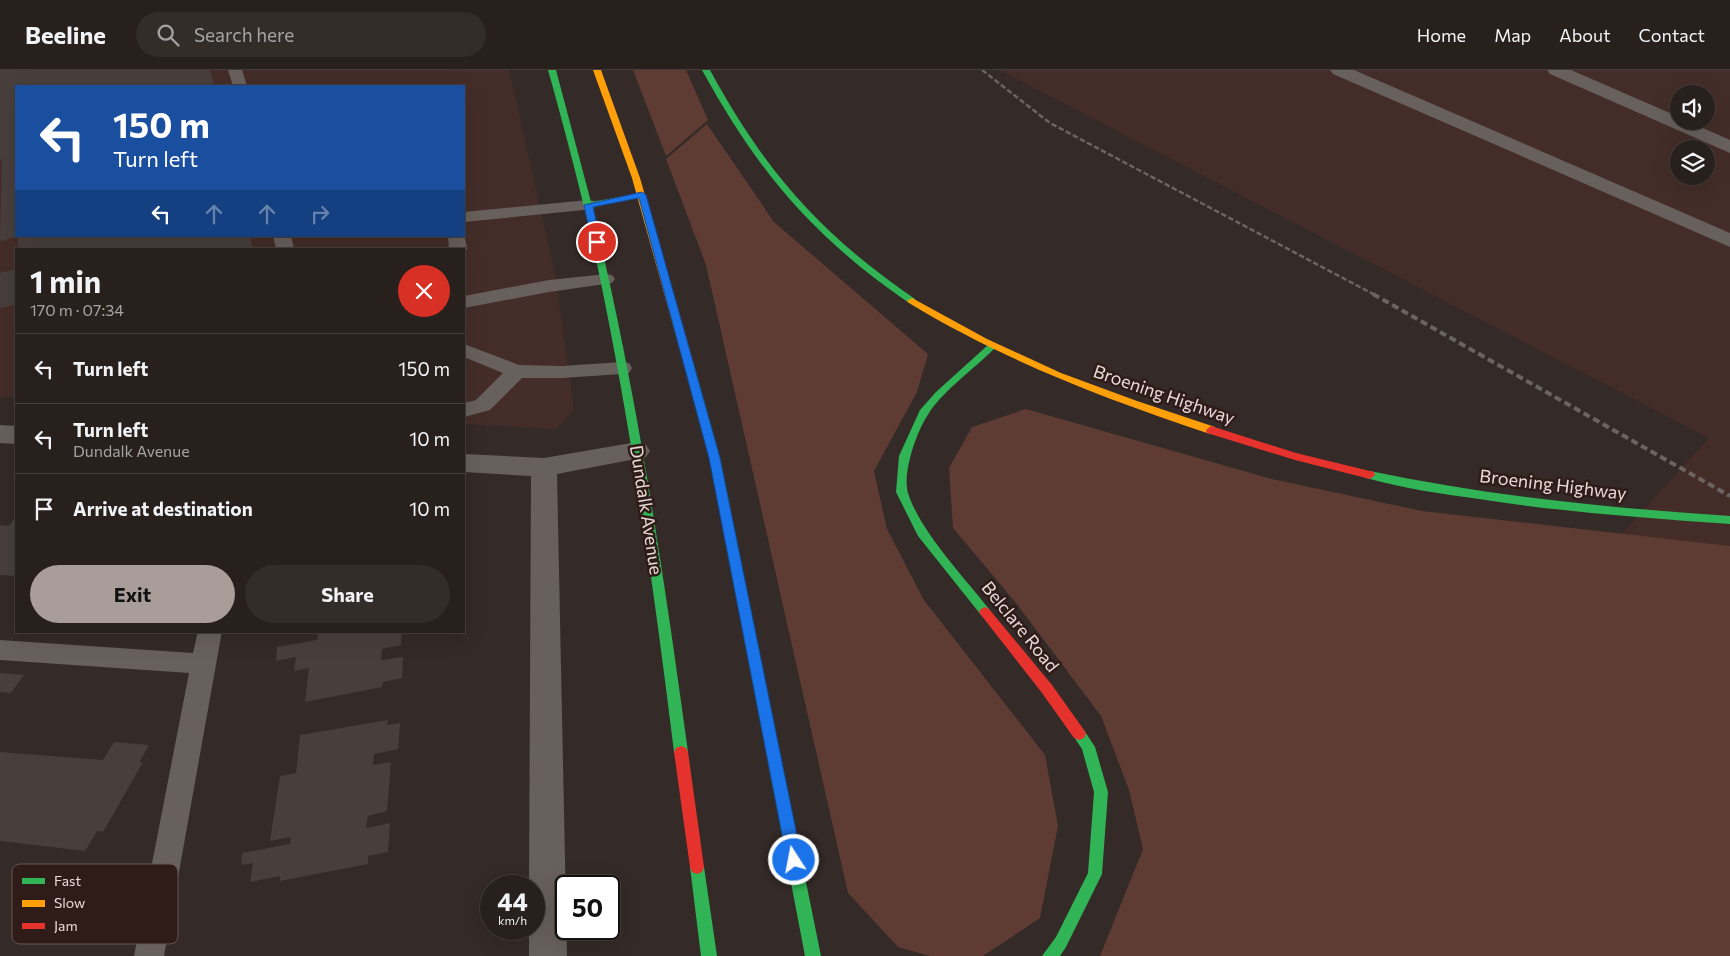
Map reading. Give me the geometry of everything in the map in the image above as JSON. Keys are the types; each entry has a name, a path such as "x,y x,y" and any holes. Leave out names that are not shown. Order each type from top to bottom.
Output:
{"main road":[{"name":"Dundalk Avenue","path":"552,70 606,280 637,451 709,956"},
{"path":"597,70 616,114 642,195 715,458 813,956"},
{"name":"Broening Highway","path":"706,70 720,102 755,155 799,210 899,293 991,347 1118,400 1310,460 1418,484 1524,501 1655,515 1730,520"},
{"path":"588,205 642,195"},
{"name":"Belclare Road","path":"991,347 940,394 924,412 904,456 902,492 922,533 1047,689 1088,747 1101,792 1095,874 1061,942 1050,956"}],"street":[{"path":"1339,70 1730,240"},
{"path":"1556,70 1730,147"},
{"path":"0,434 15,435"},
{"path":"465,463 544,467 637,451"},
{"path":"544,467 548,956"}],"lane":[{"path":"235,70 240,85"},
{"path":"465,217 588,205"},
{"path":"465,301 549,286 606,280"},
{"path":"465,350 517,371 562,372 622,368"},
{"path":"465,410 483,405 517,371"},
{"path":"166,864 210,633"},
{"path":"0,650 204,664"}],"shaded area":[{"path":"0,70 509,70 555,273 574,409 556,429 465,424 465,248 15,248 15,398 0,397"},
{"path":"633,70 686,70 708,120 666,156"},
{"path":"1000,70 1730,70 1730,956 1239,956 1709,438"},
{"path":"707,124 774,222 928,354 917,392 874,471 887,529 924,600 1045,755 1058,826 1040,918 983,956 930,956 898,947 848,893 706,265 666,159"},
{"path":"1026,409 1272,479 1422,511 1730,546 1730,956 1100,956 1143,849 1129,790 1101,716 1016,603 953,528 949,468 972,427"}],"building":[{"path":"0,70 210,70 214,85 15,85 16,237 0,241 2,159 0,160"},
{"path":"18,237 250,237 253,248 18,248"},
{"path":"15,269 15,304 0,308 0,273"},
{"path":"15,517 15,576 0,575 0,525 9,526"},
{"path":"318,633 402,633 401,645 382,649 381,660 403,657 402,678 383,682 382,687 305,702 309,668 294,671 296,657 276,661 277,647 317,640"},
{"path":"0,673 24,675 11,693 0,692"},
{"path":"388,720 387,725 400,723 398,749 374,754 373,765 391,762 387,811 368,816 366,828 390,823 388,852 368,856 368,864 280,881 280,876 250,882 253,863 241,865 242,853 290,844 291,837 270,841 280,776 296,773 300,735"},
{"path":"114,742 149,745 139,763 143,762 103,832 97,831 85,851 0,841 0,752 103,760"}],"railway":[{"path":"982,70 1050,123 1375,295"},
{"path":"1373,294 1730,496"}],"traffic: fast":[{"path":"552,70 595,235 619,347 666,636 681,752"},
{"path":"706,70 746,138 768,170 793,200 819,228 848,254 912,301"},
{"path":"588,205 642,195"},
{"path":"985,612 922,533 902,492 904,456 924,412 940,394 991,347"},
{"path":"688,361 715,458 813,956"},
{"path":"1370,475 1459,492 1549,505 1730,520"},
{"path":"1050,956 1061,942 1095,874 1101,792 1088,747 1079,734"},
{"path":"697,867 709,956"}],"traffic: slow":[{"path":"597,70 636,178 688,361"},
{"path":"912,301 983,341 1057,375 1133,404 1211,430"}],"traffic: jam":[{"path":"1211,430 1295,456 1370,475"},
{"path":"985,612 1047,689 1079,734"},
{"path":"681,752 697,867"}],"route":[{"path":"597,242 588,205 642,195 715,458 794,860"}]}
